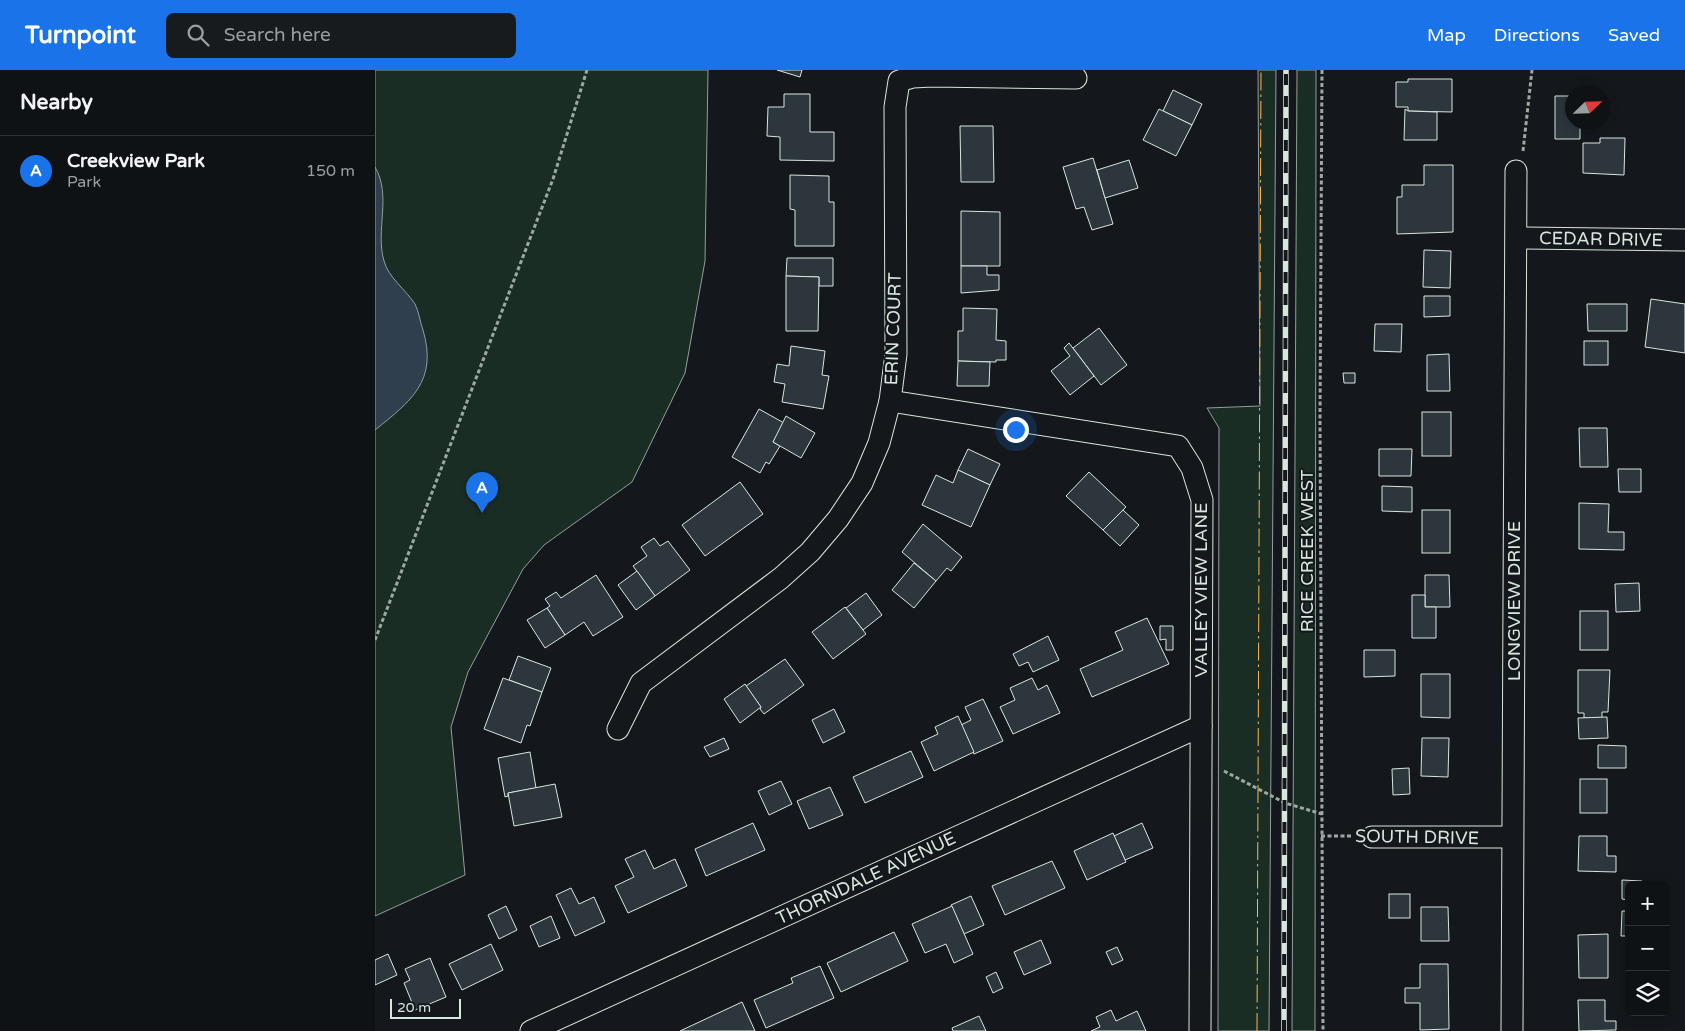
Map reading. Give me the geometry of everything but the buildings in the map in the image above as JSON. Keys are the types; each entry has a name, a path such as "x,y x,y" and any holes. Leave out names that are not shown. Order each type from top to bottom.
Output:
{"street":[{"name":"ERIN COURT","path":"618,729 641,683 781,578 810,552 839,520 862,483 869,467 879,443 890,401 895,354 895,107 899,81 913,77 932,76 1040,74 1076,78"},
{"name":"LONGVIEW DRIVE","path":"1512,1031 1517,238 1515,171"},
{"name":"CEDAR DRIVE","path":"1517,238 1685,240"},
{"name":"VALLEY VIEW LANE","path":"890,401 1177,446 1192,468 1202,500 1200,1031"},
{"name":"THORNDALE AVENUE","path":"531,1031 1201,726"},
{"name":"SOUTH DRIVE","path":"1372,836 1512,838"}],"path":[{"path":"375,640 553,179 587,70"},
{"name":"RICE CREEK WEST","path":"1322,70 1320,419 1323,1031"},
{"path":"1515,171 1522,166 1525,121 1532,70"},
{"path":"1201,760 1285,803 1322,814"},
{"name":"SOUTH DRIVE","path":"1321,836 1372,836"}],"green space":[{"path":"375,70 708,70 705,261 685,373 632,482 544,545 523,569 468,672 451,727 465,875 375,916"},
{"path":"1258,70 1276,70 1269,1031 1218,1031 1219,428 1207,408 1260,406"},
{"path":"1297,70 1316,70 1315,1031 1292,1031"}],"water":[{"path":"375,167 380,178 382,190 381,237 384,261 389,272 415,304 427,348 427,363 424,376 410,399 375,430"}],"railway":[{"path":"1284,1031 1286,70"}],"power":[{"path":"1257,1031 1261,70"}],"place":[{"name":"Creekview Park","path":"482,513"}]}
